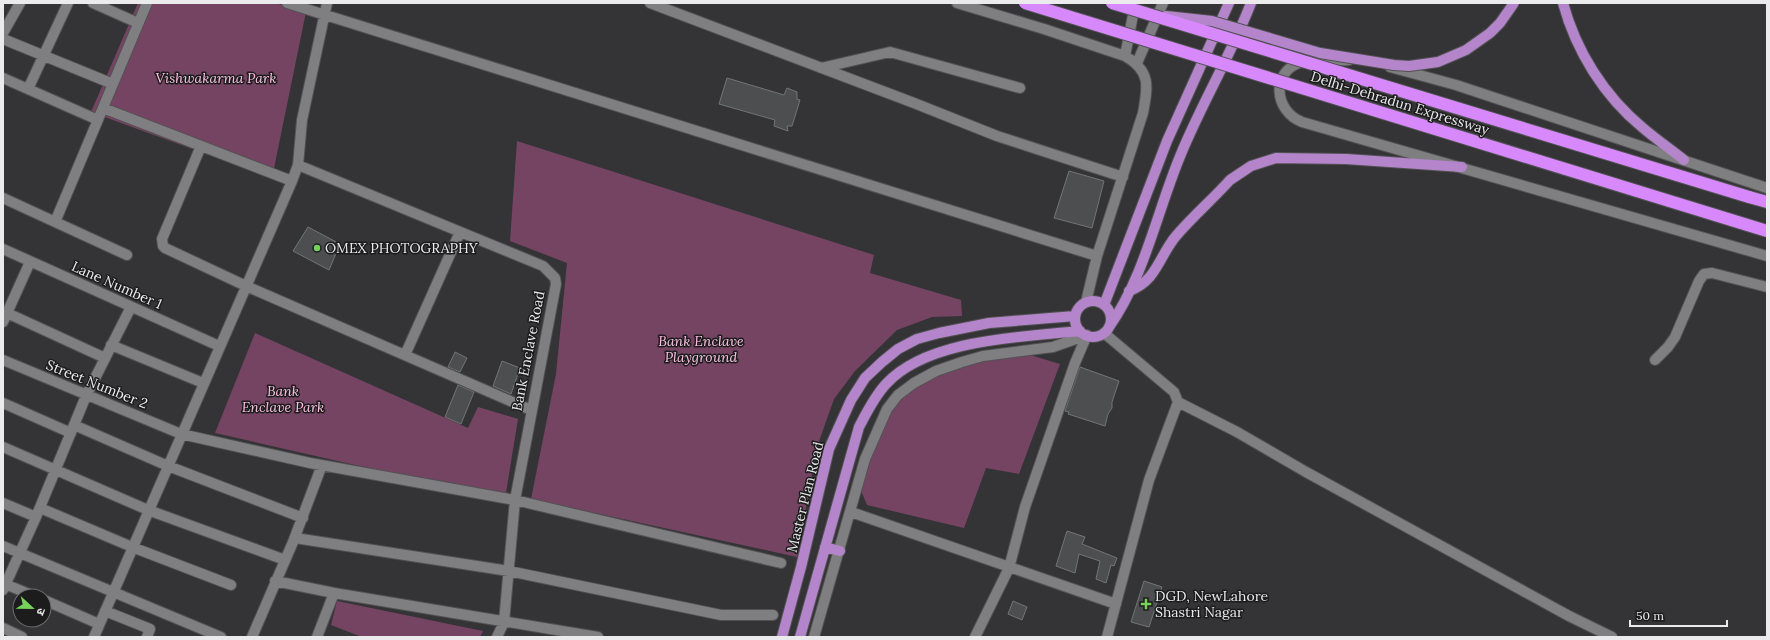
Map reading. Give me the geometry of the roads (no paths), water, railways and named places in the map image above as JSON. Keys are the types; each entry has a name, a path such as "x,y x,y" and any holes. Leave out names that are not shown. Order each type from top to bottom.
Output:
{"highway":[{"name":"Delhi-Dehradun Expressway","path":"1025,3 1767,231"},
{"name":"Delhi-Dehradun Expressway","path":"1112,3 1767,202"}],"main road":[{"path":"1104,305 1167,141 1229,3"},
{"path":"1146,14 1212,21 1320,53 1409,66 1438,62 1466,50 1490,33 1514,3"},
{"path":"1562,3 1569,24 1588,62 1612,97 1642,128 1684,160"},
{"path":"800,637 859,428 872,400 887,383 907,366 929,355 980,343 1083,333 1097,336 1106,330 1120,311 1129,291 1141,263 1180,154 1249,7"},
{"path":"1129,291 1141,286 1150,278 1176,236 1230,180 1240,172 1259,162 1276,158 1323,159 1462,167"},
{"path":"1083,333 1075,322 1075,316 1081,305 1092,301 1104,305 1110,315 1106,330"},
{"name":"Master Plan Road","path":"782,637 802,567 829,449 851,400 865,378 898,349 917,339 989,323 1075,316"},
{"path":"825,547 840,551"}],"street":[{"path":"3,33 20,3"},
{"path":"28,89 68,3"},
{"path":"93,3 138,23"},
{"path":"54,222 147,3"},
{"path":"286,3 323,16 1097,256"},
{"path":"94,637 298,165 302,120 327,3"},
{"path":"650,3 997,136 1123,177"},
{"path":"957,3 1044,29 1125,56 1137,63 1143,71 1147,93 1143,113 1097,256 1086,302"},
{"path":"1125,56 1133,15 1131,3"},
{"path":"1137,63 1163,3"},
{"path":"3,39 113,84"},
{"path":"821,68 890,52 1020,88"},
{"path":"1767,188 1456,86 1365,60 1302,62 1290,68 1282,79 1279,92 1285,111 1296,120 1767,256"},
{"path":"3,78 98,120"},
{"path":"103,108 292,181"},
{"path":"201,146 166,229 162,243 163,246 170,251 246,286 531,410"},
{"name":"Bank Enclave Road","path":"298,165 543,266 554,278 556,284 515,500 504,622 497,637"},
{"path":"3,198 127,255"},
{"path":"405,355 460,232"},
{"name":"Lane Number 1","path":"3,249 219,346"},
{"path":"30,262 4,319 105,358"},
{"path":"1655,360 1668,347 1675,337 1699,281 1704,274 1712,273 1767,287"},
{"path":"4,587 38,512 54,470 86,396 131,307"},
{"path":"1106,330 1174,392 1178,402 1237,432 1306,472 1569,616 1612,637"},
{"path":"814,637 840,551 865,459 884,414 898,395 914,383 936,371 983,356 1053,347 1083,333"},
{"path":"975,637 1009,568 1025,507 1075,363 1083,333"},
{"path":"111,345 203,384"},
{"name":"Street Number 2","path":"3,360 86,396 181,434 322,465 515,500 781,563"},
{"path":"1107,637 1149,480 1178,402"},
{"path":"3,403 303,518"},
{"path":"3,447 148,510 284,560"},
{"path":"252,637 284,560 295,538 322,465"},
{"path":"3,503 38,512 231,586"},
{"path":"850,512 1116,604"},
{"path":"295,538 509,571 721,615 773,615"},
{"path":"3,546 221,637"},
{"path":"275,582 504,622 555,634 597,637"},
{"path":"317,637 334,593"},
{"path":"52,603 99,624"},
{"path":"105,611 150,629 147,637"},
{"path":"3,628 22,637"}],"place":[{"name":"OMEX PHOTOGRAPHY","path":"317,248"},
{"name":"DGD, NewLahore Shastri Nagar","path":"1146,604"}],"park label":[{"name":"Vishwakarma Park","path":"216,78"},
{"name":"Bank Enclave Playground","path":"701,350"},
{"name":"Bank Enclave Park","path":"283,400"}]}
